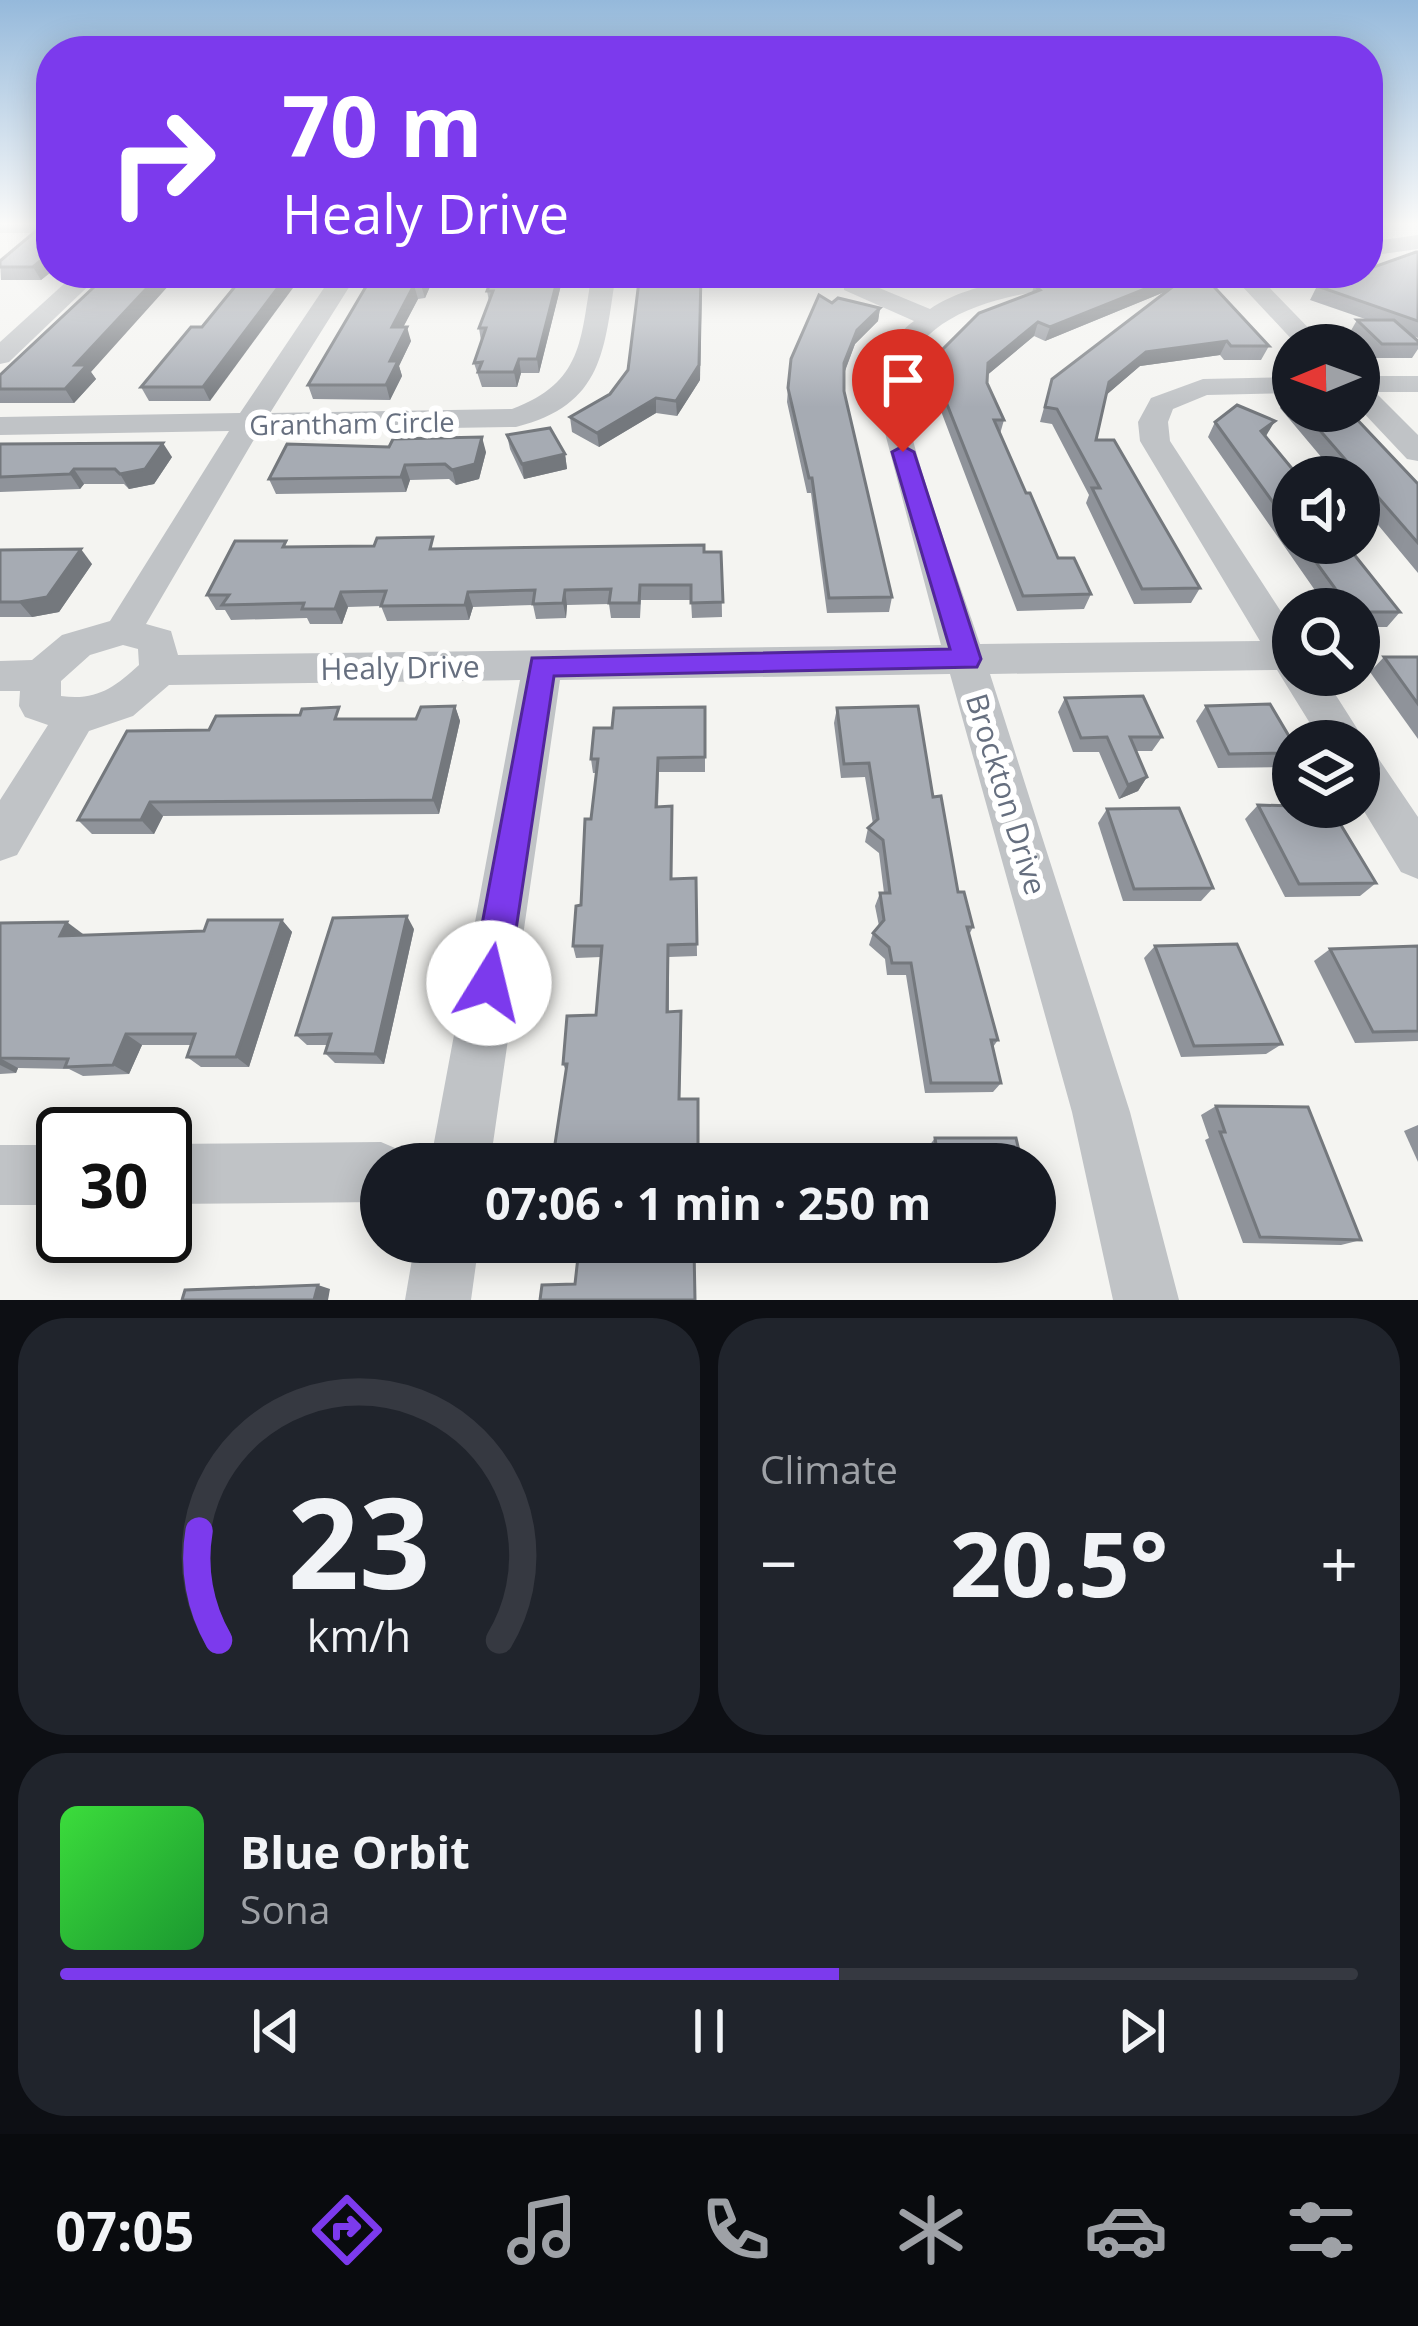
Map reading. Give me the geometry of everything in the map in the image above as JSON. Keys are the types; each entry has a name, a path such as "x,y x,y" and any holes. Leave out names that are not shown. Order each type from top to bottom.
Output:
{"street":[{"path":"0,356 75,288"},
{"path":"123,631 336,288"},
{"name":"Grantham Circle","path":"0,426 516,418 574,391 584,375 601,288"},
{"path":"859,288 929,318 1013,288"},
{"path":"1256,288 1291,324"},
{"name":"Brockton Drive","path":"929,318 902,351 890,375 890,402 1101,1112 1146,1300"},
{"path":"1380,387 1418,384"},
{"path":"1272,386 1203,387 1161,404 1154,441 1272,629"},
{"path":"1380,411 1418,452"},
{"path":"0,676 41,676 76,644 123,631 157,641 159,670 126,702 75,718 40,706 41,676"},
{"name":"Healy Drive","path":"159,670 967,659 1272,664"},
{"path":"463,1143 542,666"},
{"path":"0,841 75,718"},
{"path":"1380,797 1418,856"},
{"path":"192,1174 360,1172"},
{"path":"0,1175 36,1175"},
{"path":"438,1300 444,1263"}],"building":[{"path":"1418,286 1418,321 1323,288"},
{"path":"93,288 147,288 75,365 87,365 65,389 0,389 0,375"},
{"path":"234,288 278,288 203,387 141,387 191,327 202,327"},
{"path":"365,288 412,288 392,327 407,327 390,361 398,361 386,385 308,385"},
{"path":"555,288 537,359 519,359 514,372 478,372 482,362 474,363 486,328 479,328 493,291 487,291"},
{"path":"638,288 701,288 699,365 676,401 656,398 597,433 570,417 610,394 628,370"},
{"path":"1148,288 1050,327 1038,322 988,363 987,383 1004,420 994,420 1026,493 1058,558 1074,558 1091,594 1023,596 939,384 943,349 979,313 1040,290"},
{"path":"1171,288 1215,288 1269,346 1231,346 1227,341 1146,352 1109,382 1096,440 1114,440 1200,588 1142,589 1092,488 1100,488 1057,409 1045,407 1052,379"},
{"path":"819,295 832,303 838,298 880,308 857,330 844,363 844,391 892,597 829,598 812,478 788,388 791,359"},
{"path":"1357,320 1394,320 1418,344 1382,344 1380,324"},
{"path":"1237,405 1272,420 1261,431 1282,456 1272,456 1272,501 1215,422"},
{"path":"550,428 565,454 522,464 507,435"},
{"path":"1321,432 1369,432 1418,484 1418,543 1380,499 1380,456 1342,456"},
{"path":"482,437 475,464 452,470 445,464 405,465 401,477 269,479 287,444 389,447 393,439"},
{"path":"163,443 145,469 120,474 115,469 74,469 70,474 0,477 0,444"},
{"path":"433,537 430,549 704,545 704,552 721,552 723,602 691,603 691,585 640,585 639,603 609,603 611,589 565,590 563,603 533,604 535,590 468,592 465,605 381,606 386,591 341,592 335,609 302,609 304,603 222,605 229,595 207,595 235,541 286,541 283,547 374,546 377,538"},
{"path":"81,549 47,597 0,602 0,550"},
{"path":"1317,564 1362,564 1400,612 1380,612 1380,588 1335,588"},
{"path":"1384,657 1418,657 1418,704"},
{"path":"1143,696 1162,737 1130,737 1147,777 1128,785 1107,737 1081,738 1065,698"},
{"path":"1270,704 1279,720 1272,720 1272,753 1229,754 1206,706"},
{"path":"455,706 433,800 150,802 141,820 78,820 127,731 209,730 216,716 300,715 302,709 339,707 335,719 416,719 421,707"},
{"path":"918,706 933,797 941,796 958,892 964,892 973,927 967,927 998,1040 991,1040 1001,1083 931,1083 911,963 892,963 889,947 873,933 884,920 880,893 890,893 883,840 868,828 878,819 869,763 844,764 837,708"},
{"path":"705,707 705,757 658,758 656,807 672,806 671,879 696,878 697,944 668,945 667,1012 681,1011 679,1099 698,1099 698,1143 555,1143 567,1064 563,1064 567,1016 596,1015 602,946 573,946 576,906 581,905 585,819 591,819 598,759 591,759 594,728 612,728 614,708"},
{"path":"1258,805 1272,805 1272,828 1343,828 1376,883 1299,884"},
{"path":"1179,808 1213,888 1134,889 1107,809"},
{"path":"407,916 375,1054 325,1053 331,1034 296,1035 333,918"},
{"path":"208,920 282,920 236,1057 187,1057 195,1034 126,1034 113,1065 65,1067 68,1059 0,1058 0,923 67,922 60,936 204,931"},
{"path":"1237,944 1282,1044 1194,1046 1155,946"},
{"path":"1418,946 1418,1031 1373,1032 1330,949"},
{"path":"1216,1106 1308,1107 1361,1240 1260,1237 1220,1132 1225,1132"},
{"path":"935,1138 1016,1138 1017,1143 936,1143"},
{"path":"577,1263 694,1263 695,1300 540,1300 542,1285 575,1284"},
{"path":"318,1285 314,1300 182,1300 185,1290"}],"route":[{"path":"489,983 542,666 967,659 903,452"}]}
